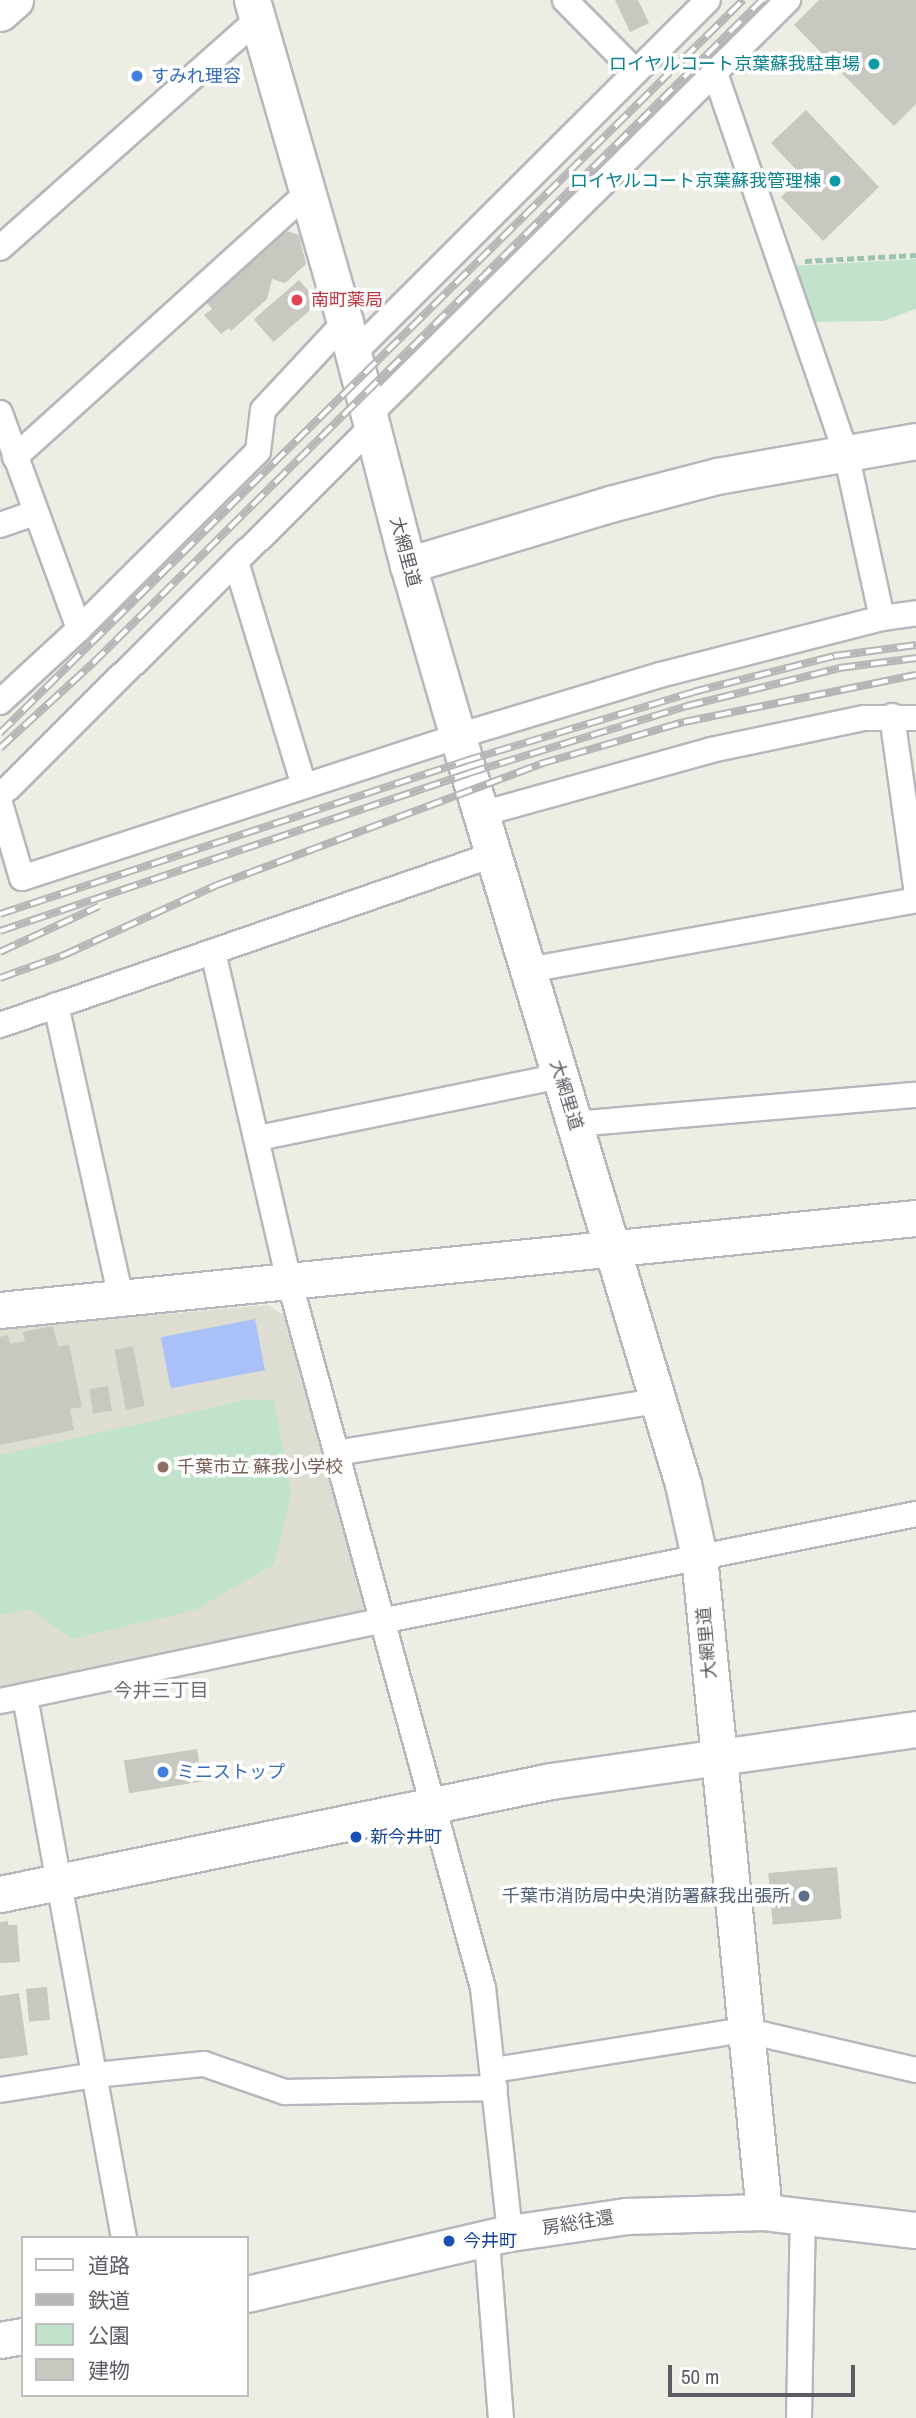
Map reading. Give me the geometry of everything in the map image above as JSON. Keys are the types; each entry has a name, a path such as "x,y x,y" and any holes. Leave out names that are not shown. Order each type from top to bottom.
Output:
{"street":[{"path":"0,13 15,0"},
{"path":"565,0 636,72"},
{"path":"0,702 79,629 258,451 263,410 349,338 636,72 708,0"},
{"path":"0,796 236,562 371,421 788,0"},
{"path":"0,248 254,10"},
{"name":"大網里道","path":"254,10 349,338 408,565 683,1484 699,1556 764,2213"},
{"path":"715,73 846,453 882,618"},
{"path":"15,457 307,193"},
{"path":"0,413 79,629"},
{"path":"408,565 717,475 916,441"},
{"path":"0,526 35,513"},
{"path":"236,562 304,786"},
{"path":"0,803 22,878 458,736 660,675 882,618 916,613"},
{"path":"481,814 711,750 864,718 904,717 916,887"},
{"path":"0,1025 493,855"},
{"path":"528,970 916,901"},
{"path":"212,952 258,1138 289,1280 484,1988 494,2079 501,2418"},
{"path":"57,1005 121,1298"},
{"path":"258,1138 561,1076"},
{"path":"575,1124 916,1095"},
{"path":"0,1310 916,1217"},
{"path":"336,1453 658,1401"},
{"path":"0,1701 699,1556 916,1514"},
{"path":"25,1697 61,1882 124,2236"},
{"path":"0,1894 551,1781 916,1729"},
{"path":"0,2090 95,2075 204,2064 285,2092 494,2079 744,2030 916,2070"},
{"name":"房総往還","path":"248,2294 499,2237 626,2216 764,2213 916,2230"},
{"path":"799,2418 803,2216"},
{"path":"0,2340 21,2336"}],"path":[{"path":"780,262 916,255"}],"shaded area":[{"name":"千葉市立 蘇我小学校","path":"268,1305 284,1316 364,1604 361,1618 0,1689 0,1329"}],"green space":[{"path":"916,259 916,309 883,321 811,322 791,266"},
{"path":"250,1399 274,1400 291,1493 274,1564 195,1610 72,1639 30,1609 0,1615 0,1455"}],"water":[{"path":"255,1319 265,1370 171,1388 161,1337"}],"building":[{"path":"615,0 638,0 649,23 630,32"},
{"name":"ロイヤルコート京葉蘇我駐車場","path":"819,0 916,0 916,104 894,126 794,25"},
{"name":"ロイヤルコート京葉蘇我管理棟","path":"806,110 879,187 823,241 781,197 802,176 771,143"},
{"path":"274,227 299,235 306,264 285,283 272,279 267,299 231,331 229,328 221,334 204,315 212,309 200,295 235,263 255,259 252,246"},
{"path":"299,280 319,303 273,342 254,319"},
{"path":"53,1326 58,1347 69,1344 82,1407 70,1409 74,1430 0,1445 0,1337 8,1335 10,1344 25,1341 23,1332"},
{"path":"133,1346 145,1406 126,1410 114,1350"},
{"path":"108,1386 112,1411 93,1414 89,1389"},
{"name":"ミニストップ","path":"197,1749 202,1782 129,1793 124,1761"},
{"path":"837,1867 842,1919 773,1925 768,1873"},
{"path":"8,1921 8,1925 17,1925 20,1962 0,1963 0,1922"},
{"path":"47,1987 50,2020 29,2022 26,1989"},
{"path":"19,1993 28,2055 0,2059 0,1996"}],"railway":[{"path":"0,733 743,0"},
{"path":"0,748 93,663 762,0"},
{"path":"0,914 465,761 693,692 834,656 916,645"},
{"path":"0,931 469,773 687,706 839,668 916,658"},
{"path":"0,978 64,955 217,885 540,764 684,722 916,675"},
{"path":"0,952 99,906"}],"place":[{"name":"ロイヤルコート京葉蘇我駐車場","path":"874,64"},
{"name":"すみれ理容","path":"137,76"},
{"name":"ロイヤルコート京葉蘇我管理棟","path":"835,181"},
{"name":"南町薬局","path":"297,300"},
{"name":"千葉市立 蘇我小学校","path":"163,1467"},
{"name":"ミニストップ","path":"163,1772"},
{"name":"新今井町","path":"356,1837"},
{"name":"千葉市消防局中央消防署蘇我出張所","path":"804,1896"},
{"name":"今井町","path":"449,2241"}],"district":[{"name":"今井三丁目","path":"161,1691"}]}
